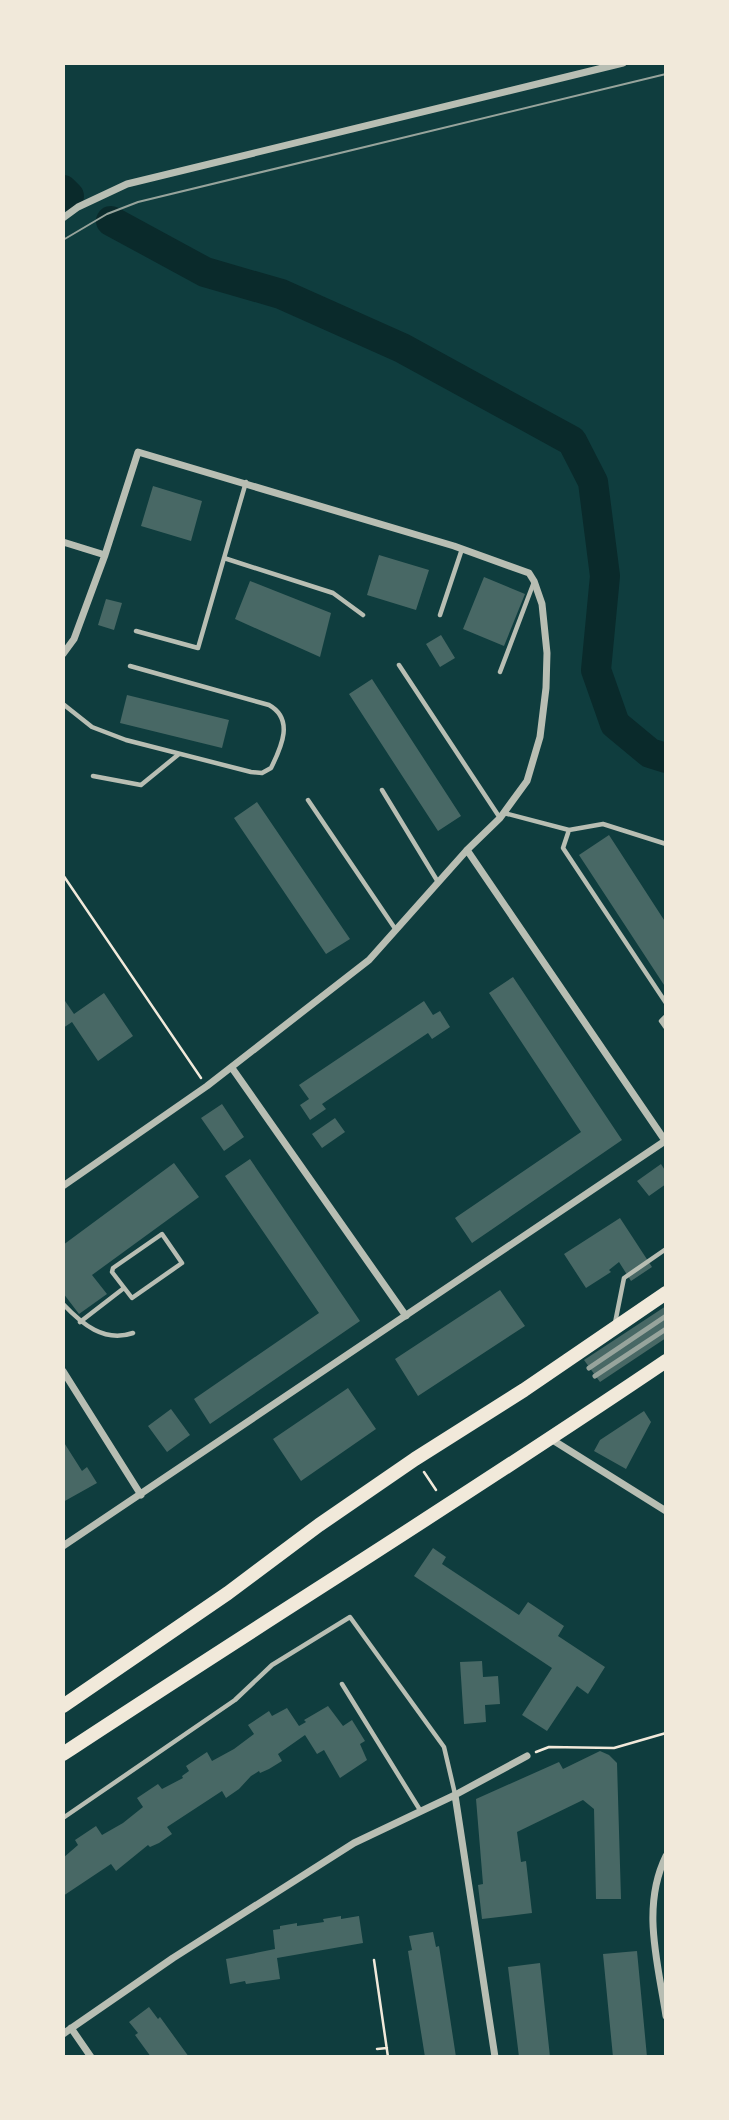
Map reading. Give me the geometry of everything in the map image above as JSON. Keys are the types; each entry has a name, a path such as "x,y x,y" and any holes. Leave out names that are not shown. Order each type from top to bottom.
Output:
{"main road":[{"path":"63,1706 228,1593 319,1525 415,1459 524,1390 666,1293"},
{"path":"63,1754 252,1630 447,1508 666,1361"}],"street":[{"path":"63,218 78,207 138,181 623,63"},
{"path":"63,654 74,639 105,555 138,452 462,548 529,573 542,604 547,653 540,737 527,781 502,815 467,850 369,960 232,1068 63,1186"},
{"path":"63,541 105,555"},
{"path":"63,1546 666,1142 467,850"},
{"path":"232,1068 406,1316"},
{"path":"63,1371 141,1494"},
{"path":"551,1439 666,1511"},
{"path":"63,2034 173,1958 354,1843 455,1795 527,1756"},
{"path":"455,1795 495,2057"},
{"path":"666,1856 653,1894 652,1922 666,2016"},
{"path":"71,2028 91,2057"}],"lane":[{"path":"136,631 198,648 246,482"},
{"path":"440,615 462,548"},
{"path":"224,558 333,593 363,615"},
{"path":"500,672 534,581"},
{"path":"399,665 502,815 569,830 603,824 666,844"},
{"path":"63,704 92,727 126,740 262,772 271,768 284,730 284,718 278,710 269,705 130,666"},
{"path":"93,776 141,785 180,754"},
{"path":"382,790 438,883"},
{"path":"308,800 397,930"},
{"path":"569,830 563,848 666,1003"},
{"path":"666,1016 661,1021 666,1028"},
{"path":"162,1234 181,1264 134,1297 130,1297 124,1288 113,1268 162,1234"},
{"path":"614,1328 624,1278 666,1249"},
{"path":"80,1322 124,1288"},
{"path":"63,1304 80,1322 105,1336 121,1337 133,1333"},
{"path":"63,1818 235,1700 272,1665 350,1617 444,1747 455,1795"},
{"path":"342,1684 420,1810"}],"path":[{"path":"63,875 207,1086"},
{"path":"420,1466 436,1490"},
{"path":"527,1756 549,1747 614,1748 666,1732"},
{"path":"374,1960 388,2057"},
{"path":"377,2049 387,2048"}],"building":[{"path":"153,486 202,501 191,541 141,526"},
{"path":"379,555 429,570 416,610 367,595"},
{"path":"484,577 525,594 504,646 463,629"},
{"path":"250,581 331,613 320,657 235,619"},
{"path":"106,599 122,603 114,630 98,625"},
{"path":"441,635 455,658 440,667 426,644"},
{"path":"372,679 461,816 438,831 349,694"},
{"path":"127,695 229,720 222,748 120,723"},
{"path":"257,802 350,939 326,954 234,818"},
{"path":"609,835 666,923 666,988 579,855"},
{"path":"513,977 622,1140 472,1243 455,1218 581,1132 489,993"},
{"path":"104,993 133,1036 98,1061 72,1022 63,1028 63,998 74,1014"},
{"path":"424,1001 433,1015 440,1011 450,1027 432,1039 428,1033 322,1104 326,1109 310,1120 300,1105 309,1099 299,1085"},
{"path":"222,1104 244,1137 224,1151 201,1118"},
{"path":"335,1118 345,1132 322,1148 312,1134"},
{"path":"250,1159 360,1321 210,1424 194,1399 319,1313 225,1176"},
{"path":"174,1163 199,1197 92,1275 107,1294 79,1314 63,1293 63,1245"},
{"path":"661,1164 666,1172 666,1184 649,1196 637,1181"},
{"path":"620,1218 652,1267 631,1281 619,1262 609,1270 611,1272 586,1288 564,1254"},
{"path":"500,1290 525,1326 418,1396 395,1359"},
{"path":"666,1306 666,1338 600,1382 584,1360"},
{"path":"348,1388 376,1429 301,1481 273,1439"},
{"path":"171,1409 190,1435 167,1452 148,1426"},
{"path":"644,1411 651,1422 626,1469 594,1451 600,1440"},
{"path":"63,1441 82,1471 87,1467 97,1483 63,1502"},
{"path":"433,1548 446,1557 442,1564 519,1615 528,1602 564,1626 558,1636 605,1667 588,1694 577,1686 547,1731 522,1715 552,1668 414,1576"},
{"path":"482,1661 483,1677 498,1676 500,1704 485,1705 486,1722 464,1724 460,1662"},
{"path":"328,1706 343,1726 352,1720 365,1741 360,1744 367,1760 340,1778 324,1750 317,1754 305,1735 278,1754 282,1761 251,1776 226,1798 222,1791 167,1827 172,1834 159,1843 150,1847 148,1845 116,1871 111,1864 63,1896 63,1858 78,1845 75,1840 96,1826 102,1835 123,1823 143,1807 137,1798 158,1784 162,1789 183,1778 189,1771 186,1766 207,1752 212,1761 234,1749 254,1734 248,1725 269,1711 272,1716 287,1708 299,1726 306,1722 304,1720"},
{"path":"600,1751 617,1763 621,1899 596,1899 594,1809 583,1800 517,1832 521,1862 526,1861 532,1913 482,1919 478,1885 483,1884 476,1799 559,1762 563,1769"},
{"path":"341,1916 341,1919 359,1916 363,1943 277,1958 280,1979 230,1984 226,1959 275,1949 273,1930 280,1929 280,1926 324,1922 323,1919"},
{"path":"433,1932 436,1947 439,1946 456,2057 425,2057 408,1951 412,1950 409,1936"},
{"path":"637,1951 647,2057 613,2057 603,1954"},
{"path":"540,1963 550,2057 519,2057 508,1967"},
{"path":"149,2007 158,2019 160,2017 189,2057 151,2057 129,2022"}],"waterway":[{"path":"63,190 69,196"},
{"path":"111,221 205,272 281,294 402,348 572,441 593,482 605,576 596,670 615,724 650,753 666,758"}],"tram line":[{"path":"63,240 107,214 138,202 666,74"}],"railway":[{"path":"589,1368 666,1316"},
{"path":"595,1376 666,1329"}]}
